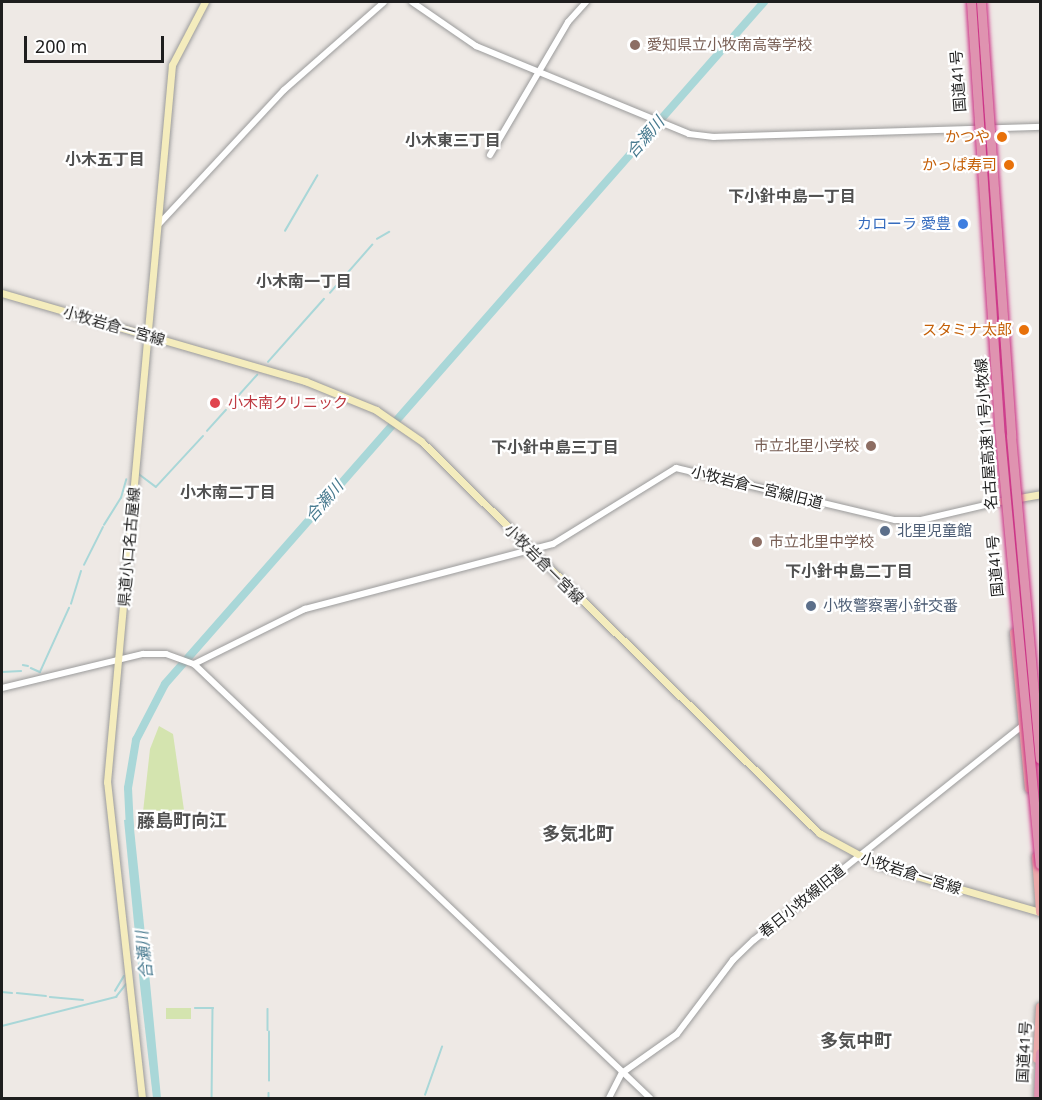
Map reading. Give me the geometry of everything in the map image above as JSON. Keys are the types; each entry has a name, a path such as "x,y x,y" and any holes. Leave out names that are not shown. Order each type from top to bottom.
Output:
{"highway":[{"name":"国道41号","path":"969,2 975,129 1002,501 1041,912"},
{"name":"名古屋高速11号小牧線","path":"969,2 1000,436 1024,723 1041,864"},
{"name":"国道41号","path":"983,2 1019,498 1040,713"},
{"name":"名古屋高速11号小牧線","path":"983,2 1011,436 1041,759"},
{"path":"979,179 986,205 1030,714 1024,723"},
{"path":"1039,743 1036,751 1041,802"},
{"name":"国道41号","path":"1036,1098 1041,1007"},
{"path":"1036,1098 1041,1053"}],"main road":[{"name":"県道小口名古屋線","path":"142,1098 107,791 172,65 205,2"},
{"name":"小牧岩倉一宮線","path":"2,293 315,384 376,410 421,441 801,818 857,856 1041,912"},
{"path":"1002,501 1041,494"},
{"path":"1024,723 1040,713"}],"street":[{"path":"159,224 284,90 384,2"},
{"path":"412,2 476,46 667,126 714,137 1041,127"},
{"path":"490,155 568,22 585,2"},
{"name":"小牧岩倉一宮線旧道","path":"194,664 305,609 532,551 574,533 676,468 895,520 921,520 1002,501"},
{"path":"2,688 119,658 154,653 178,657 194,664 650,1098"},
{"name":"春日小牧線旧道","path":"609,1098 622,1073 677,1034 742,951 1024,723"}],"green space":[{"path":"159,726 173,734 184,810 180,814 143,812 150,749"},
{"path":"166,1008 191,1008 191,1019 166,1019"}],"water":[{"path":"133,819 161,1098 153,1098 140,985 124,820"}],"waterway":[{"name":"合瀬川","path":"130,829 128,788 136,740 165,684 764,2"},
{"path":"285,231 317,176"},
{"path":"377,239 389,232"},
{"path":"330,293 372,245"},
{"path":"268,362 324,299"},
{"path":"231,404 257,375"},
{"path":"207,431 226,410"},
{"path":"139,470 139,474 156,487 203,436"},
{"path":"104,525 121,498 126,480"},
{"path":"84,565 103,527"},
{"path":"71,604 81,572"},
{"path":"31,668 40,672 69,608"},
{"path":"23,665 28,666"},
{"path":"2,672 21,671"},
{"path":"115,991 124,976"},
{"path":"2,1026 116,997 126,984"},
{"path":"2,992 12,993"},
{"path":"17,993 46,996"},
{"path":"50,997 83,1000"},
{"path":"195,1008 213,1008 212,1098"},
{"path":"268,1009 268,1030"},
{"path":"269,1032 269,1081"},
{"path":"425,1095 442,1047"},
{"path":"269,1093 269,1098"}],"place":[{"name":"愛知県立小牧南高等学校","path":"635,45"},
{"name":"かつや","path":"1002,137"},
{"name":"かっぱ寿司","path":"1009,165"},
{"name":"カローラ 愛豊","path":"963,224"},
{"name":"スタミナ太郎","path":"1024,330"},
{"name":"小木南クリニック","path":"215,403"},
{"name":"市立北里小学校","path":"871,446"},
{"name":"北里児童館","path":"885,531"},
{"name":"市立北里中学校","path":"757,542"},
{"name":"小牧警察署小針交番","path":"811,606"}],"district":[{"name":"小木東三丁目","path":"453,140"},
{"name":"小木五丁目","path":"105,159"},
{"name":"下小針中島一丁目","path":"792,196"},
{"name":"小木南一丁目","path":"304,281"},
{"name":"下小針中島三丁目","path":"555,447"},
{"name":"小木南二丁目","path":"228,492"},
{"name":"下小針中島二丁目","path":"849,571"},
{"name":"藤島町向江","path":"182,820"},
{"name":"多気北町","path":"578,833"},
{"name":"多気中町","path":"856,1040"}]}
